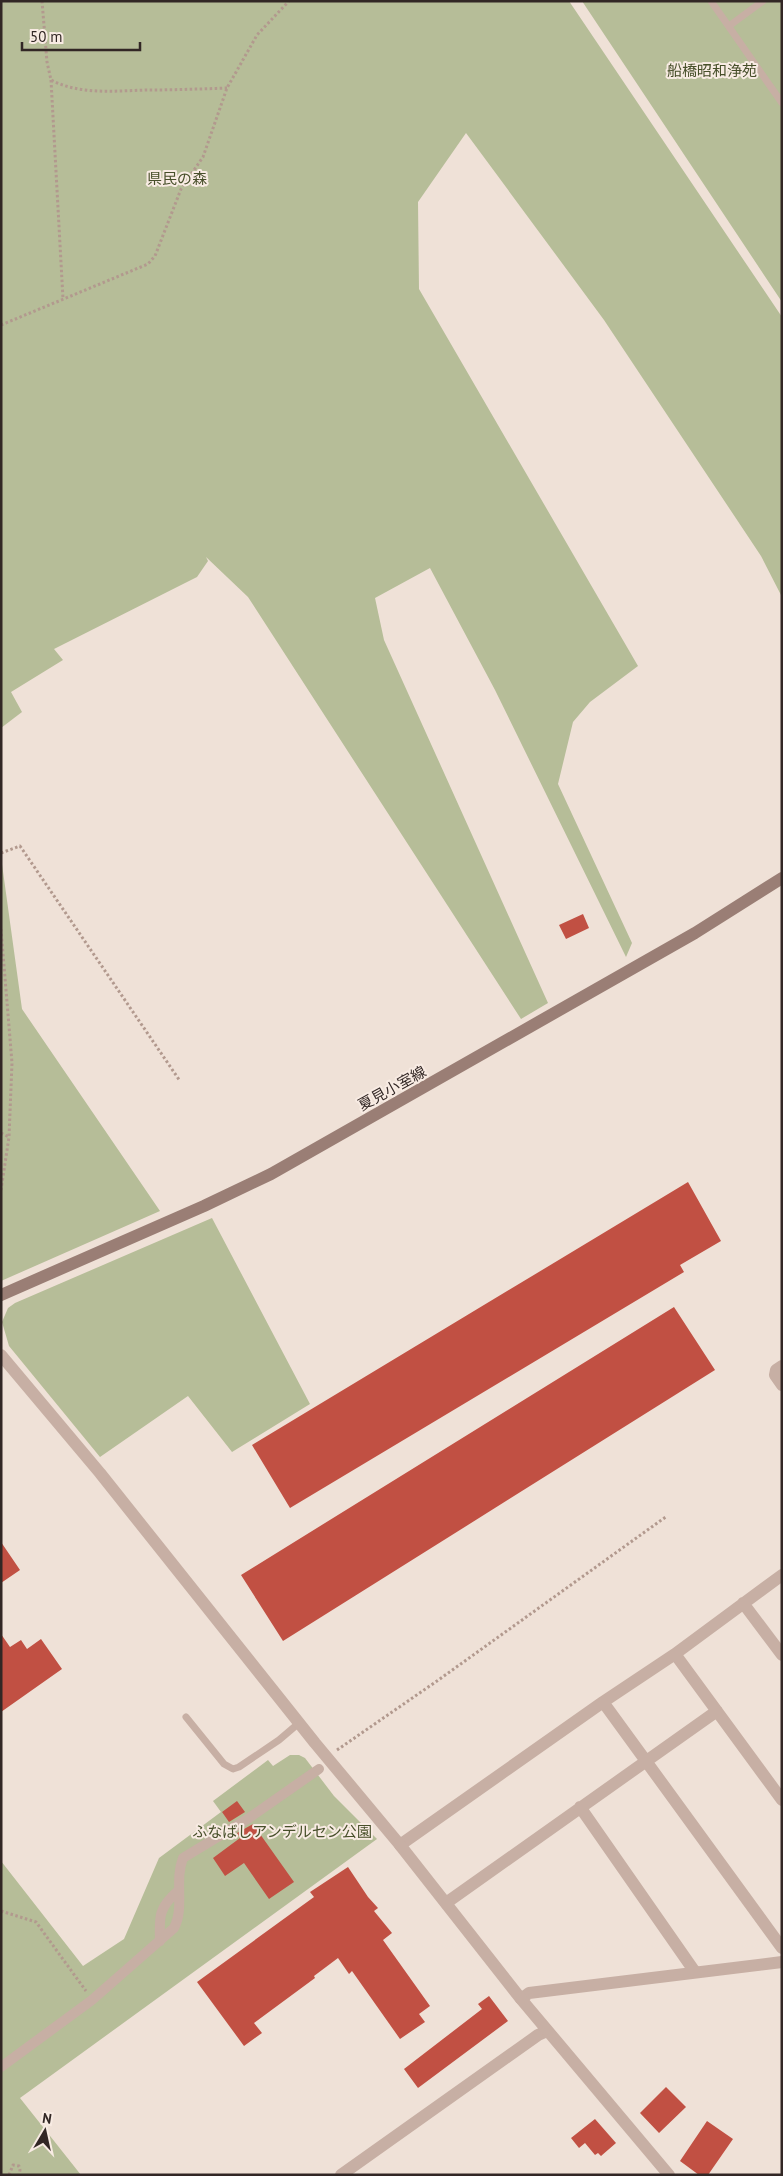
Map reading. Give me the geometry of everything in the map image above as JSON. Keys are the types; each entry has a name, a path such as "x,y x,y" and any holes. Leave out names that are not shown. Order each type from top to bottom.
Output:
{"main road":[{"name":"夏見小室線","path":"1,1295 204,1206 271,1174 695,933 782,878"}],"street":[{"path":"1,1355 106,1480 299,1723 400,1845 521,1999 669,2175"},
{"path":"782,1366 776,1370 775,1375 782,1385"},
{"path":"400,1845 603,1702 675,1654 782,1575"},
{"path":"743,1603 782,1654"},
{"path":"675,1654 782,1800"},
{"path":"603,1702 782,1948"},
{"path":"446,1903 717,1711"},
{"path":"1,2067 92,2000 174,1928 178,1919 180,1865 183,1858 248,1818 319,1769"},
{"path":"580,1807 696,1972"},
{"path":"160,1941 159,1918 162,1908 178,1891"},
{"path":"521,1999 528,1993 782,1962"},
{"path":"342,2175 547,2030"}],"lane":[{"path":"711,1 782,103"},
{"path":"729,26 764,1"},
{"path":"186,1717 224,1764 233,1769 240,1767 279,1740 299,1723"}],"path":[{"path":"42,1 47,62 51,80 63,299"},
{"path":"1,325 148,264 155,256 181,189 203,157 228,88 257,35 289,1"},
{"path":"51,80 64,86 92,91 228,88"},
{"path":"1,853 20,846 180,1081"},
{"path":"1,929 12,1063 9,1137 1,1190"},
{"path":"1,1133 9,1137"},
{"path":"327,1757 445,1676 667,1516"},
{"path":"1,1911 36,1922 92,2000"},
{"path":"9,2175 13,2165 18,2166 20,2170 19,2175"}],"green space":[{"name":"県民の森","path":"1,1 569,1 782,317 782,597 761,556 604,320 466,133 418,202 419,289 638,666 590,702 573,722 558,784 632,943 626,957 495,690 430,568 375,598 384,640 548,1003 521,1019 248,597 206,557 208,561 197,577 54,649 63,660 11,692 22,712 1,728"},
{"name":"船橋昭和浄苑","path":"582,1 782,1 782,302"},
{"path":"1,857 22,1009 160,1211 1,1281"},
{"path":"212,1218 310,1404 232,1452 188,1396 100,1457 9,1346 2,1322 8,1308 15,1303"},
{"name":"ふなばしアンデルセン公園","path":"290,1755 299,1755 305,1758 334,1796 377,1839 20,2098 81,2175 1,2175 1,1861 83,1966 124,1939 159,1858 221,1812 213,1801 268,1760 273,1766"}],"building":[{"path":"583,914 589,928 566,939 559,925"},
{"path":"688,1182 721,1241 680,1265 684,1272 290,1508 252,1445"},
{"path":"674,1307 715,1370 283,1641 241,1575"},
{"path":"1,1542 20,1570 1,1583"},
{"path":"1,1634 10,1647 21,1640 27,1649 41,1639 62,1669 1,1712"},
{"path":"237,1801 245,1812 229,1822 222,1812"},
{"path":"253,1824 294,1882 269,1899 244,1863 225,1876 213,1858 240,1838 237,1833"},
{"path":"348,1867 368,1897 378,1908 374,1911 392,1933 383,1940 430,2006 419,2014 425,2022 400,2039 352,1971 349,1974 338,1958 314,1976 315,1978 254,2023 262,2033 244,2046 197,1982 314,1897 310,1892"},
{"path":"489,1996 508,2021 418,2088 404,2069 482,2009 478,2004"},
{"path":"666,2087 686,2107 659,2133 640,2113"},
{"path":"595,2119 616,2143 601,2156 598,2153 595,2155 585,2143 579,2148 571,2138"},
{"path":"707,2121 733,2139 708,2175 699,2175 680,2161"}]}
